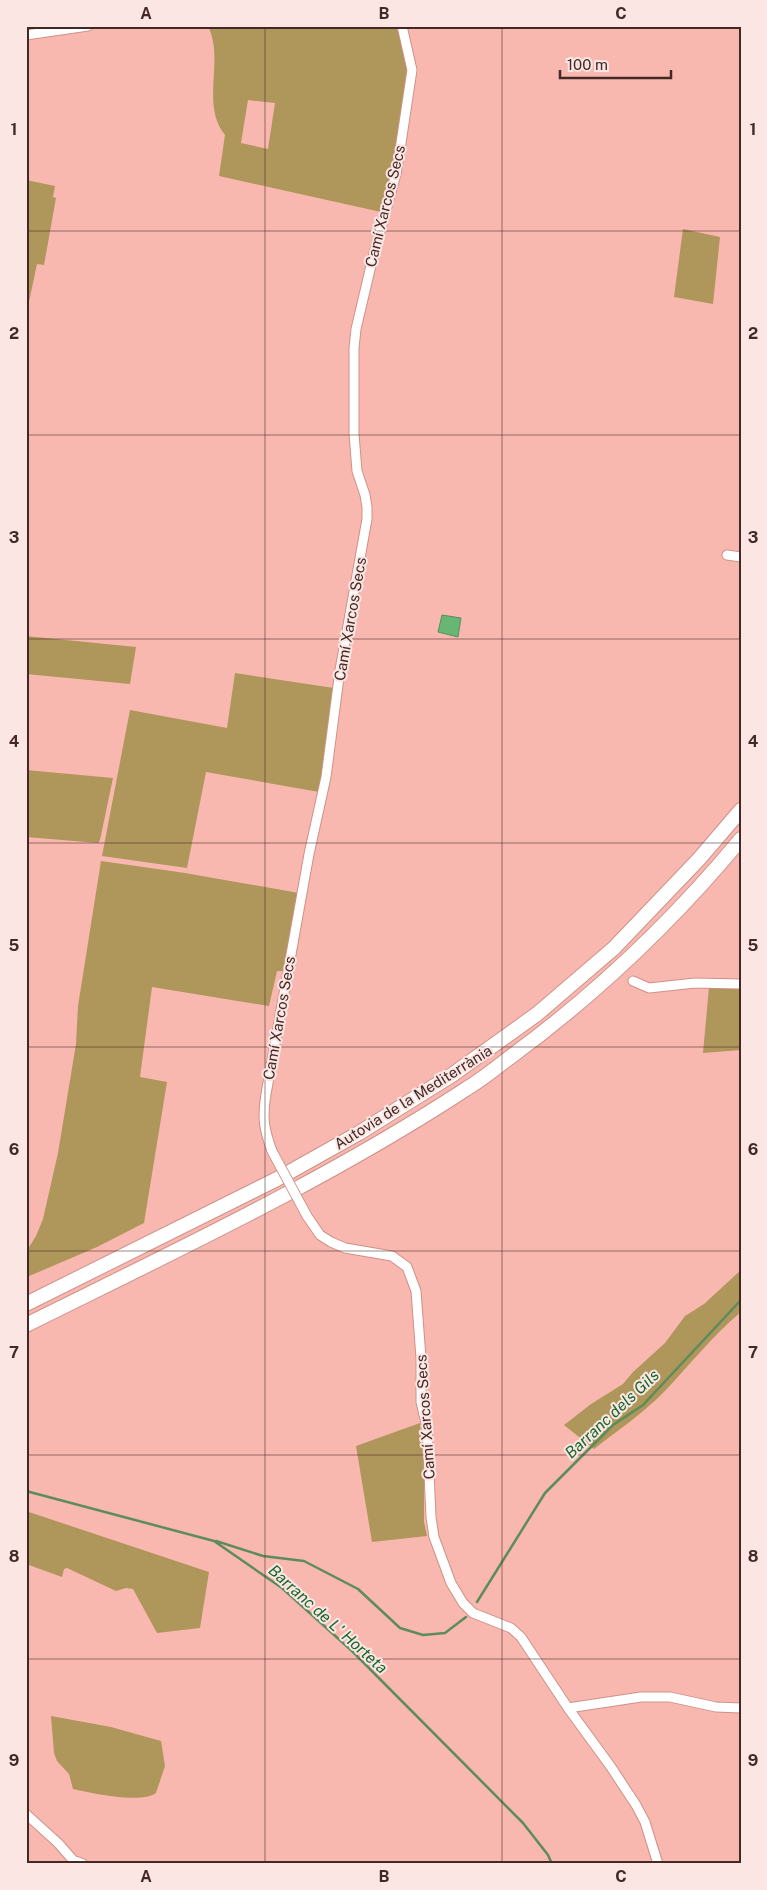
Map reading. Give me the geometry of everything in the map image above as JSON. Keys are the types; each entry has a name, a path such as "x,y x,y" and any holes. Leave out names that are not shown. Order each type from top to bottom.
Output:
{"highway":[{"name":"Autovia de la Mediterrània","path":"26,1304 277,1179 359,1133 452,1075 537,1014 614,948 700,859 741,810"},
{"name":"Autovia de la Mediterrània","path":"26,1325 286,1195 374,1146 468,1088 552,1026 627,960 715,870 741,839"}],"street":[{"path":"26,35 88,26"},
{"name":"Camí Xarcos Secs","path":"402,26 412,70 396,174 373,257 356,329 354,348 354,434 357,471 368,507 367,519 340,670 326,777 310,846 266,1094 263,1121 272,1151 307,1216 320,1235 345,1248 392,1256 407,1267 416,1291 421,1358 421,1402 427,1426 431,1517 434,1537 451,1583 463,1603 473,1613 511,1628 521,1637 636,1806 645,1822 658,1864"},
{"path":"727,555 741,557"},
{"path":"633,981 649,988 695,982 741,984"},
{"path":"568,1708 641,1697 670,1697 716,1707 741,1708"},
{"path":"26,1814 58,1843 74,1862 83,1864"}],"shaded area":[{"path":"208,26 397,26 406,62 407,79 391,173 381,212 219,176 225,135 218,123 214,110 213,39","holes":["248,100 275,103 268,149 241,143"]},
{"path":"26,180 55,186 53,197 56,198 44,265 37,264 26,316"},
{"path":"683,229 720,237 713,304 674,297"},
{"path":"442,615 461,618 458,637 438,632"},
{"path":"26,636 136,647 130,684 26,674"},
{"path":"235,673 334,688 319,792 206,772 187,868 102,856 130,710 227,728"},
{"path":"26,770 113,778 98,843 26,837"},
{"path":"101,861 185,873 299,893 283,971 277,971 269,1006 152,987 140,1077 167,1082 144,1223 97,1247 27,1277 26,1252 36,1236 43,1219 58,1153 76,1044 78,1006"},
{"path":"709,987 741,989 741,1050 703,1053"},
{"path":"741,1270 741,1312 720,1331 647,1408 594,1449 564,1425 591,1404 623,1384 633,1372 665,1343 685,1316 704,1304"},
{"path":"420,1423 424,1469 424,1522 427,1536 372,1542 356,1446"},
{"path":"26,1511 209,1572 200,1628 157,1633 133,1589 126,1588 116,1591 67,1568 64,1569 62,1577 26,1564"},
{"path":"51,1716 111,1727 161,1741 165,1766 156,1793 139,1798 128,1798 73,1789 69,1774 57,1761 54,1753"}],"waterway":[{"name":"Barranc dels Gils","path":"477,1602 545,1493 613,1425 643,1405 741,1300"},
{"name":"Barranc de L' Horteta","path":"26,1491 214,1541 282,1588 352,1651 523,1823 548,1855 552,1864"},
{"name":"Barranc dels Gils","path":"216,1541 263,1556 304,1561 358,1589 400,1628 423,1635 445,1633 466,1617"}]}
